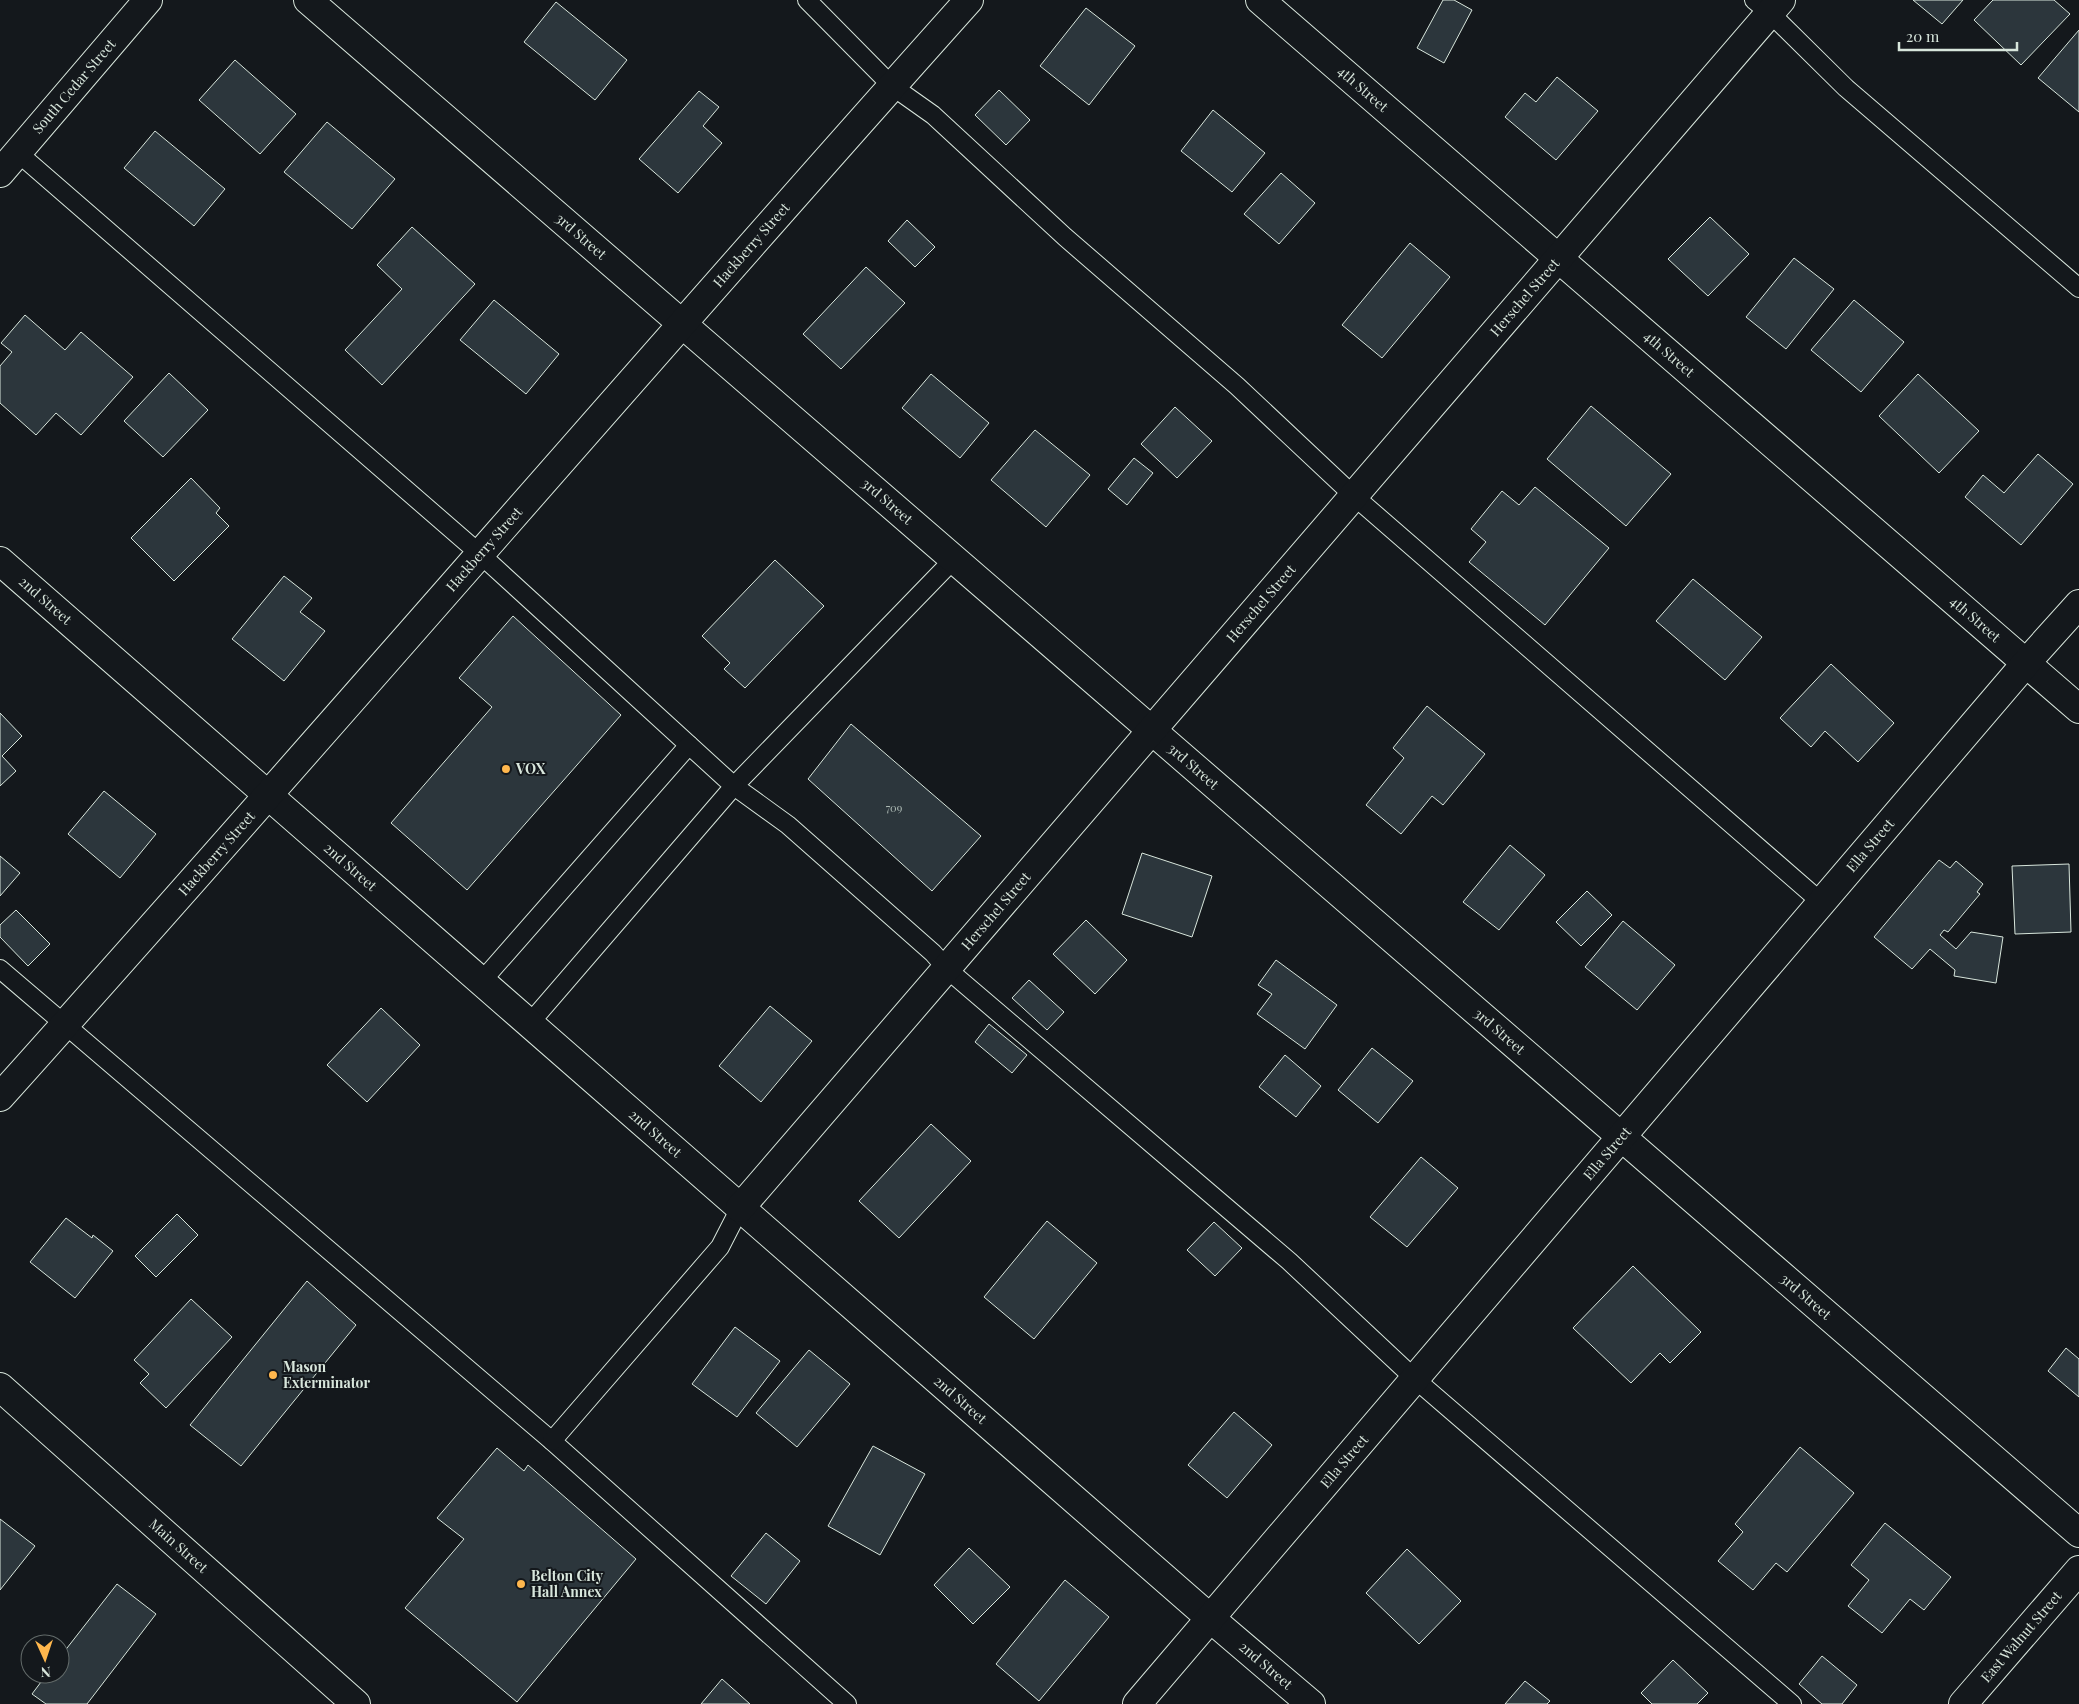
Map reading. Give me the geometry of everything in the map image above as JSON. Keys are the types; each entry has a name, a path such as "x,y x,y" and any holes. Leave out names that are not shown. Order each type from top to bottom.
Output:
{"street":[{"name":"South Cedar Street","path":"0,173 148,0"},
{"name":"3rd Street","path":"308,0 2079,1533"},
{"name":"Hackberry Street","path":"0,1097 268,796 969,0"},
{"name":"4th Street","path":"1260,0 2079,709"},
{"name":"Herschel Street","path":"740,1208 1558,258 1769,4"},
{"name":"2nd Street","path":"0,561 1210,1618 1311,1704"},
{"name":"Ella Street","path":"1137,1704 1821,902 2079,604"},
{"name":"Main Street","path":"0,1387 349,1702"},
{"name":"East Walnut Street","path":"1963,1704 2079,1570"}],"lane":[{"path":"807,0 892,86 933,115 1065,237 1237,386 1354,496 1821,902"},
{"path":"1769,4 1846,88 2079,288"},
{"path":"17,152 480,554 734,786 788,825 926,947 947,969 1289,1261 1415,1378 1792,1704"},
{"path":"530,1024 734,786 954,559"},
{"path":"481,982 690,745"},
{"path":"0,969 552,1441 847,1704"},
{"path":"552,1441 720,1247 740,1208"}],"building":[{"path":"1443,0 1454,0 1472,10 1444,63 1417,48"},
{"path":"1913,0 1963,0 1942,24"},
{"path":"1993,0 2054,0 2070,14 2021,65 1974,20"},
{"path":"556,2 627,60 595,100 524,42"},
{"path":"1086,8 1135,46 1089,105 1040,66"},
{"path":"2079,30 2079,112 2038,78"},
{"path":"235,60 296,114 260,154 199,100"},
{"path":"1557,77 1598,111 1556,160 1505,117 1525,93 1536,102"},
{"path":"999,90 1030,120 1006,145 975,115"},
{"path":"699,91 719,107 703,126 722,143 678,193 639,159"},
{"path":"1213,110 1265,153 1232,192 1181,151"},
{"path":"327,122 395,179 352,229 284,172"},
{"path":"155,131 225,189 194,226 124,168"},
{"path":"1281,173 1315,203 1279,244 1244,214"},
{"path":"1710,217 1749,254 1708,296 1668,259"},
{"path":"907,220 935,247 915,267 888,241"},
{"path":"412,227 475,284 382,385 345,350 402,289 377,265"},
{"path":"1410,243 1450,277 1382,358 1342,325"},
{"path":"1794,258 1834,289 1786,349 1746,317"},
{"path":"866,267 905,303 841,369 803,334"},
{"path":"494,300 559,354 526,394 460,340"},
{"path":"1854,300 1904,342 1861,392 1811,350"},
{"path":"25,315 65,350 81,332 133,377 81,435 56,413 36,435 0,403 0,366 12,352 1,343"},
{"path":"169,373 208,410 163,457 124,421"},
{"path":"931,374 989,423 960,458 902,408"},
{"path":"1918,374 1979,431 1939,473 1879,416"},
{"path":"1591,406 1671,474 1626,526 1547,459"},
{"path":"1175,407 1212,441 1177,478 1141,444"},
{"path":"1035,430 1090,475 1046,527 991,480"},
{"path":"2038,454 2073,484 2021,545 1965,497 1983,475 2004,493"},
{"path":"1134,458 1153,473 1127,505 1108,489"},
{"path":"191,478 220,508 216,513 229,526 174,581 131,538"},
{"path":"1535,487 1609,548 1545,625 1469,562 1486,542 1471,529 1502,491 1519,505"},
{"path":"775,560 824,606 745,688 724,669 730,663 702,636"},
{"path":"284,576 312,598 300,612 325,631 284,681 232,639"},
{"path":"1693,579 1762,637 1725,680 1656,621"},
{"name":"VOX","path":"513,616 621,715 467,890 391,823 492,707 459,678"},
{"path":"1831,664 1894,723 1858,762 1825,731 1811,747 1780,718"},
{"path":"1427,706 1485,754 1443,805 1432,796 1401,834 1366,805 1404,758 1393,748"},
{"path":"0,713 22,736 2,756 16,771 0,786"},
{"path":"851,724 981,836 932,891 808,779"},
{"path":"104,791 156,834 120,878 68,834"},
{"path":"1510,845 1545,875 1499,930 1463,902"},
{"path":"1142,853 1212,876 1192,937 1122,914"},
{"path":"0,856 20,873 0,896"},
{"path":"1939,860 1950,868 1956,861 1983,884 1977,892 1980,894 1948,932 1944,930 1940,935 1956,949 1971,932 2003,937 1996,983 1954,976 1955,970 1930,949 1912,969 1874,937"},
{"path":"2069,864 2071,932 2015,934 2012,866"},
{"path":"1587,891 1612,915 1581,946 1556,922"},
{"path":"16,910 50,944 28,966 0,937 0,925"},
{"path":"1086,920 1127,960 1095,994 1053,954"},
{"path":"1623,921 1675,965 1637,1010 1585,967"},
{"path":"1276,960 1337,1005 1305,1049 1257,1014 1272,994 1258,985"},
{"path":"1029,980 1064,1012 1047,1030 1012,998"},
{"path":"770,1006 812,1041 761,1102 719,1066"},
{"path":"381,1008 420,1045 367,1102 327,1065"},
{"path":"989,1024 1027,1055 1012,1073 975,1042"},
{"path":"1372,1048 1413,1081 1378,1123 1338,1090"},
{"path":"1285,1055 1321,1086 1296,1117 1259,1087"},
{"path":"931,1124 971,1161 899,1238 859,1201"},
{"path":"1421,1157 1458,1188 1407,1247 1370,1217"},
{"path":"177,1214 198,1235 156,1277 135,1256"},
{"path":"66,1218 92,1238 93,1235 113,1251 75,1298 30,1262"},
{"path":"1047,1221 1097,1263 1034,1339 984,1297"},
{"path":"1214,1222 1242,1248 1215,1276 1187,1250"},
{"path":"1633,1266 1701,1332 1670,1363 1660,1353 1631,1383 1573,1328"},
{"name":"Mason Exterminator","path":"307,1281 356,1325 241,1466 190,1425"},
{"path":"191,1299 232,1337 166,1408 140,1383 149,1374 134,1360"},
{"path":"735,1327 780,1361 737,1417 692,1384"},
{"path":"2066,1348 2079,1359 2079,1397 2048,1371"},
{"path":"809,1350 850,1384 797,1447 756,1413"},
{"path":"1234,1412 1272,1445 1227,1498 1188,1465"},
{"path":"873,1446 925,1474 880,1555 828,1526"},
{"path":"1800,1447 1854,1493 1787,1572 1776,1563 1753,1590 1718,1561 1743,1532 1735,1524"},
{"name":"Belton City Hall Annex","path":"497,1448 524,1471 528,1465 636,1559 517,1702 405,1608 464,1539 437,1518"},
{"path":"0,1519 35,1546 0,1590"},
{"path":"1885,1523 1951,1577 1924,1610 1910,1599 1882,1633 1848,1606 1869,1580 1851,1565"},
{"path":"766,1533 800,1561 766,1604 731,1576"},
{"path":"969,1548 1010,1587 973,1624 934,1585"},
{"path":"1407,1549 1461,1601 1419,1644 1366,1593"},
{"path":"1065,1580 1109,1617 1039,1701 996,1664"},
{"path":"117,1584 156,1614 87,1704 46,1704 32,1694 40,1684 70,1684 70,1644"},
{"path":"1822,1656 1857,1685 1842,1704 1822,1704 1799,1684"},
{"path":"1673,1660 1708,1693 1697,1704 1652,1704 1641,1693"},
{"path":"722,1679 750,1704 701,1704"},
{"path":"1525,1681 1550,1701 1547,1704 1505,1704"}],"place":[{"name":"VOX","path":"506,769"},
{"name":"Mason Exterminator","path":"273,1375"},
{"name":"Belton City Hall Annex","path":"521,1584"}]}
